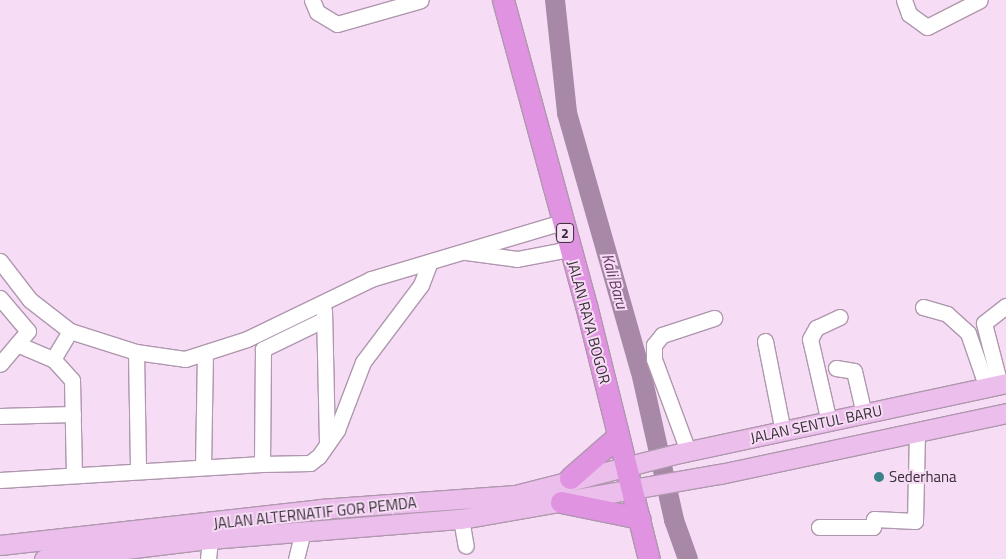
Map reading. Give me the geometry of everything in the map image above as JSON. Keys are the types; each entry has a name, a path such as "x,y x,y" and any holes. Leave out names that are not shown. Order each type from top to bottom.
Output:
{"highway":[{"name":"JALAN RAYA BOGOR","path":"503,0 638,463 662,559"},
{"name":"JALAN RAYA BOGOR","path":"516,0 553,167 562,222 618,436 638,463"},
{"path":"570,478 618,436"},
{"name":"JALAN RAYA BOGOR","path":"643,489 639,518 649,559"},
{"path":"561,502 639,518"}],"main road":[{"name":"JALAN SENTUL BARU","path":"638,463 998,385"},
{"name":"JALAN SENTUL BARU","path":"643,489 1006,413"},
{"name":"JALAN ALTERNATIF GOR PEMDA","path":"0,545 320,510 515,495 570,478 638,463"},
{"name":"JALAN ALTERNATIF GOR PEMDA","path":"44,559 210,539 461,519 643,489"}],"street":[{"path":"312,0 318,12 337,24 420,0"},
{"path":"904,0 909,14 927,27 975,1"},
{"path":"0,261 30,300 70,331 136,352 185,359 205,356 371,279 562,222"},
{"path":"462,251 507,259 570,249"},
{"path":"0,480 138,470 310,463 328,444 363,362 421,285 430,262"},
{"path":"0,298 28,332 0,364"},
{"path":"326,299 323,320 328,444"},
{"path":"998,385 984,323 1006,306"},
{"path":"923,307 948,314 968,332 998,385"},
{"path":"829,422 810,339 816,328 840,317"},
{"path":"684,452 654,359 654,345 662,335 714,318"},
{"path":"262,464 263,349 323,320"},
{"path":"53,360 70,331"},
{"path":"765,341 783,432"},
{"path":"17,344 53,360 72,380 74,474"},
{"path":"136,352 138,470"},
{"path":"203,467 205,356"},
{"path":"836,368 854,372 864,414"},
{"path":"0,416 73,414"},
{"path":"819,527 873,527 874,519 915,520 917,431"},
{"path":"461,519 466,546"},
{"path":"296,559 303,531"},
{"path":"208,559 210,539"}],"waterway":[{"name":"Kali Baru","path":"555,0 567,113 641,372 674,520 688,559"}],"place":[{"name":"Sederhana","path":"879,477"}]}
